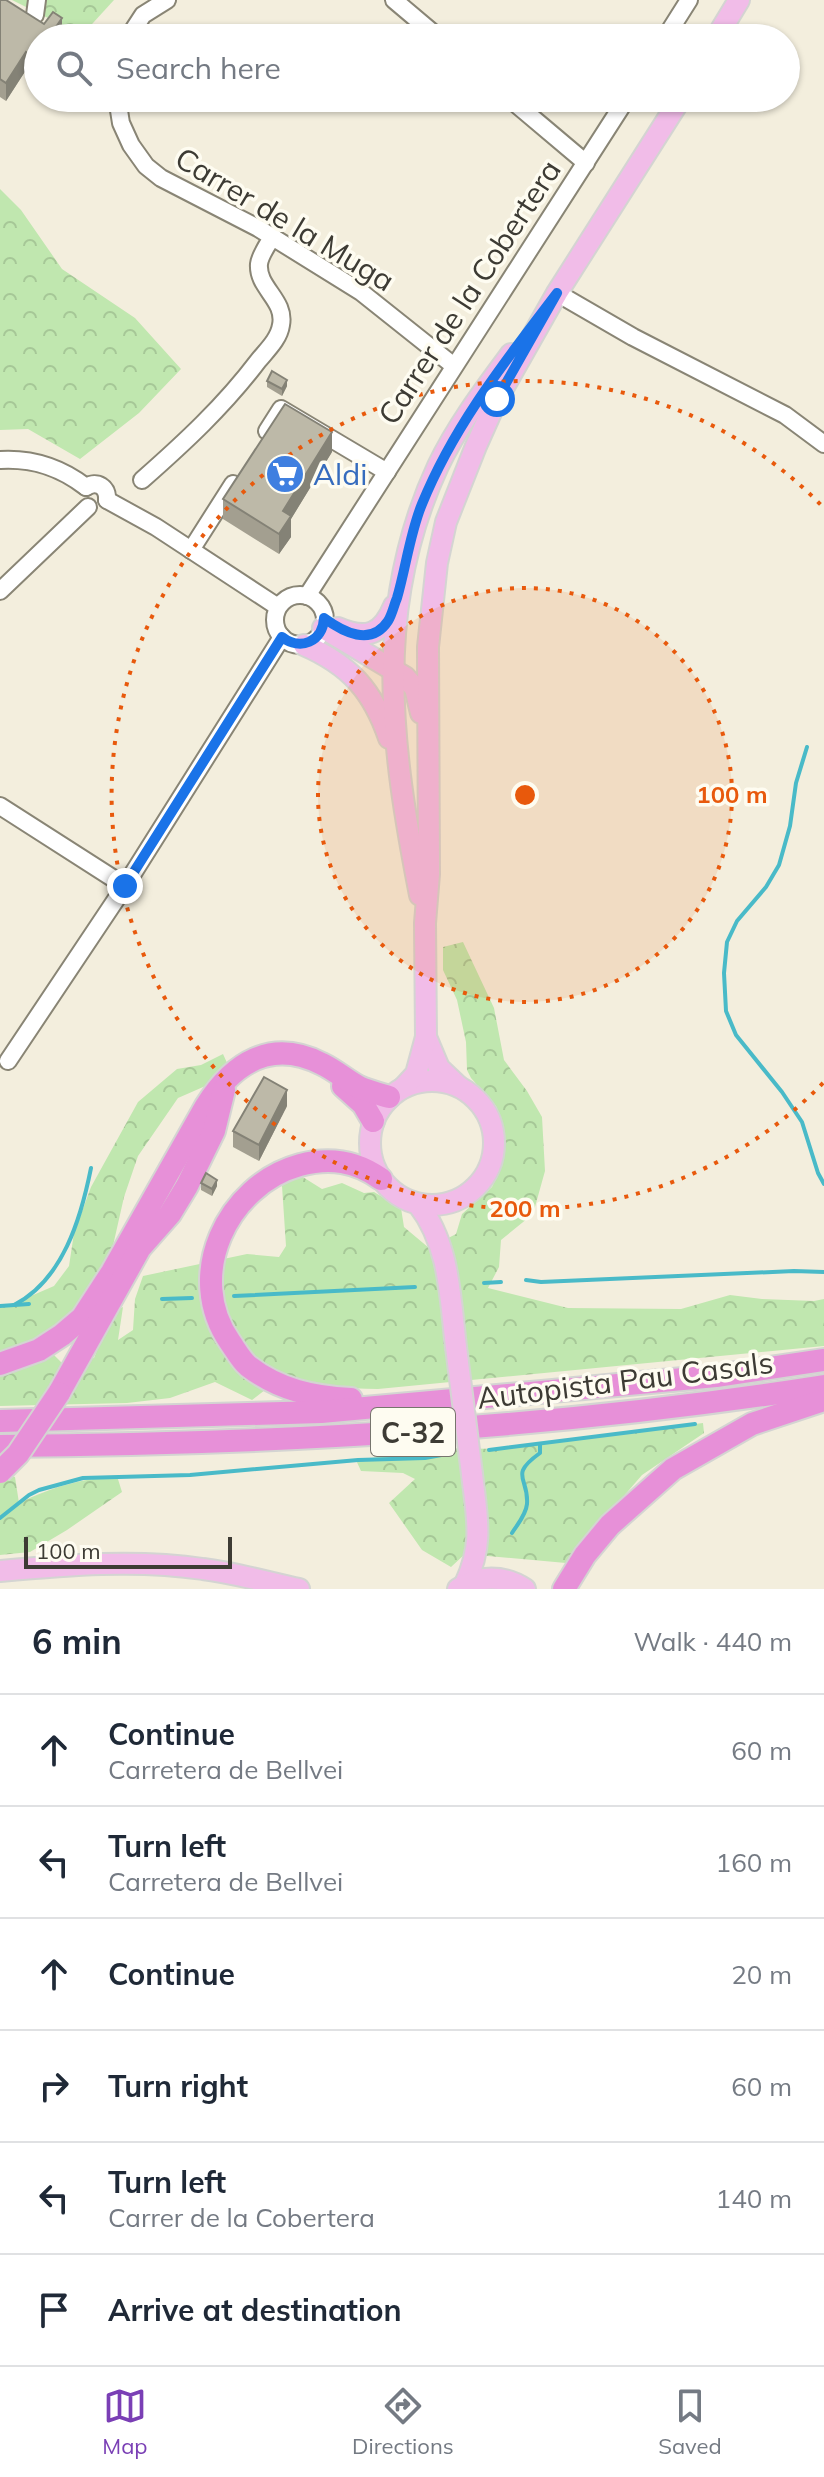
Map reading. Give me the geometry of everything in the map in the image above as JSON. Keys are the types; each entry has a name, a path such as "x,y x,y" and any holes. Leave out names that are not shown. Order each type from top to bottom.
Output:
{"highway":[{"path":"0,1364 39,1350 82,1318 112,1272 206,1106 220,1084 235,1069 254,1059 287,1054 308,1058 362,1088 396,1092"},
{"path":"0,1472 18,1454 59,1393 140,1248 170,1214 187,1186 214,1131 223,1091 239,1074 268,1063 286,1061 308,1065 353,1093 373,1121"},
{"path":"381,1179 349,1162 326,1161 308,1163 274,1175 247,1195 225,1224 212,1264 212,1287 214,1304 225,1335 246,1364 279,1386 310,1395 369,1400 392,1407"},
{"name":"Autopista Pau Casals","path":"0,1421 165,1418 392,1407 716,1376 824,1360"},
{"name":"Autopista Pau Casals","path":"0,1446 215,1443 497,1426 716,1402 824,1386"},
{"path":"564,1589 585,1555 610,1525 673,1469 752,1424 824,1400"}],"main road":[{"path":"724,24 739,0"},
{"path":"426,1037 439,1068 478,1101 491,1123 493,1156 481,1181 458,1199 438,1205 418,1204 395,1193 381,1179 371,1158 369,1140 373,1121 396,1092 416,1074 426,1037 428,647 437,563 446,522 497,399 557,293 672,112"},
{"path":"425,923 396,759 394,635 404,576 420,508 439,464 490,382 557,293"},
{"path":"324,623 356,636 374,632 388,622 404,576"},
{"path":"324,623 405,677 415,688 422,709 421,765 428,792"},
{"path":"304,645 330,656 352,674 370,695 383,720 396,759"},
{"path":"396,1092 432,1080 458,1086"},
{"path":"458,1199 451,1214 447,1268 478,1522 477,1556 461,1587"},
{"path":"418,1204 431,1221 447,1268"},
{"path":"478,1522 489,1553 516,1585"},
{"path":"0,1571 126,1564 171,1565 299,1589"},
{"path":"461,1587 485,1579 516,1585"}],"street":[{"path":"137,24 143,15 167,0"},
{"path":"394,0 411,6 427,24"},
{"path":"674,24 689,0"},
{"name":"Carrer de la Muga","path":"119,112 131,145 146,166 161,178 273,236 361,292 454,366"},
{"path":"526,112 586,163"},
{"name":"Carrer de la Cobertera","path":"307,596 618,112"},
{"path":"142,480 196,433 241,384 278,336 282,311 260,276 258,262 273,236"},
{"path":"557,293 633,337 785,415 824,444"},
{"path":"267,431 281,409 387,472"},
{"path":"0,460 19,459 51,466 86,487"},
{"path":"191,550 245,465"},
{"path":"88,507 82,497 86,487 94,484 106,491 107,500"},
{"path":"107,500 156,527 278,607"},
{"path":"0,591 88,507 99,508 107,500"},
{"path":"307,596 317,603 324,623 319,636 304,645 296,645 282,637 275,621 278,607 290,597 307,596"},
{"path":"8,1061 125,886 282,637"},
{"path":"0,806 125,886"}],"green space":[{"path":"12,0 114,0 92,24 60,24"},
{"path":"0,189 21,210 62,269 135,318 181,369 139,413 80,459 28,429 0,430"},
{"path":"463,942 494,1008 504,1060 542,1117 545,1171 533,1214 501,1240 499,1267 488,1288 568,1308 681,1309 730,1295 762,1299 824,1299 824,1346 378,1389 318,1385 283,1376 252,1400 215,1382 170,1398 127,1403 0,1406 0,1307 54,1286 69,1266 74,1233 91,1187 138,1102 177,1069 201,1065 223,1054 228,1065 210,1084 178,1098 138,1156 124,1197 110,1259 51,1352 63,1364 94,1358 112,1312 123,1307 118,1340 133,1330 135,1299 143,1276 247,1254 279,1257 286,1246 282,1186 298,1174 322,1189 342,1183 364,1193 374,1192 401,1208 404,1227 429,1248 456,1234 462,1214 492,1187 501,1166 504,1148 502,1124 496,1106 467,1070 466,1042 457,1000 443,970 443,947"},
{"path":"703,1423 704,1433 642,1475 566,1563 465,1554 451,1567 422,1550 389,1503 415,1479 403,1473 361,1471 356,1460 450,1448 498,1449"},
{"path":"0,1473 15,1477 19,1503 66,1485 117,1476 122,1492 30,1552 0,1555"}],"building":[{"path":"0,0 6,0 44,24 24,24 24,55 6,83 0,79"},
{"path":"53,12 62,18 58,24 44,24"},
{"path":"272,371 287,380 282,389 267,381"},
{"name":"Aldi","path":"285,404 332,432 283,511 291,516 279,534 223,499"},
{"path":"264,1077 287,1090 259,1145 233,1131"},
{"path":"206,1173 217,1180 212,1189 201,1183"}],"waterway":[{"path":"807,747 779,865 766,887 737,921 727,942 724,973 726,1011 736,1035 802,1122 824,1184"},
{"path":"14,1305 31,1294 57,1264 75,1227 91,1168"},
{"path":"526,1280 541,1282 824,1272"},
{"path":"484,1283 501,1282"},
{"path":"234,1296 415,1287"},
{"path":"162,1299 192,1298"},
{"path":"0,1306 29,1304"},
{"path":"489,1450 695,1424"},
{"path":"512,1533 527,1504 522,1472 540,1453 540,1444"},
{"path":"0,1518 39,1490 83,1478 190,1475 447,1454"}],"place":[{"name":"Aldi","path":"285,474"}],"route":[{"path":"125,886 282,637 296,645 312,642 323,628 324,618 356,636 374,632 388,622 404,576 420,508 439,464 490,382 557,293 497,399"}]}
